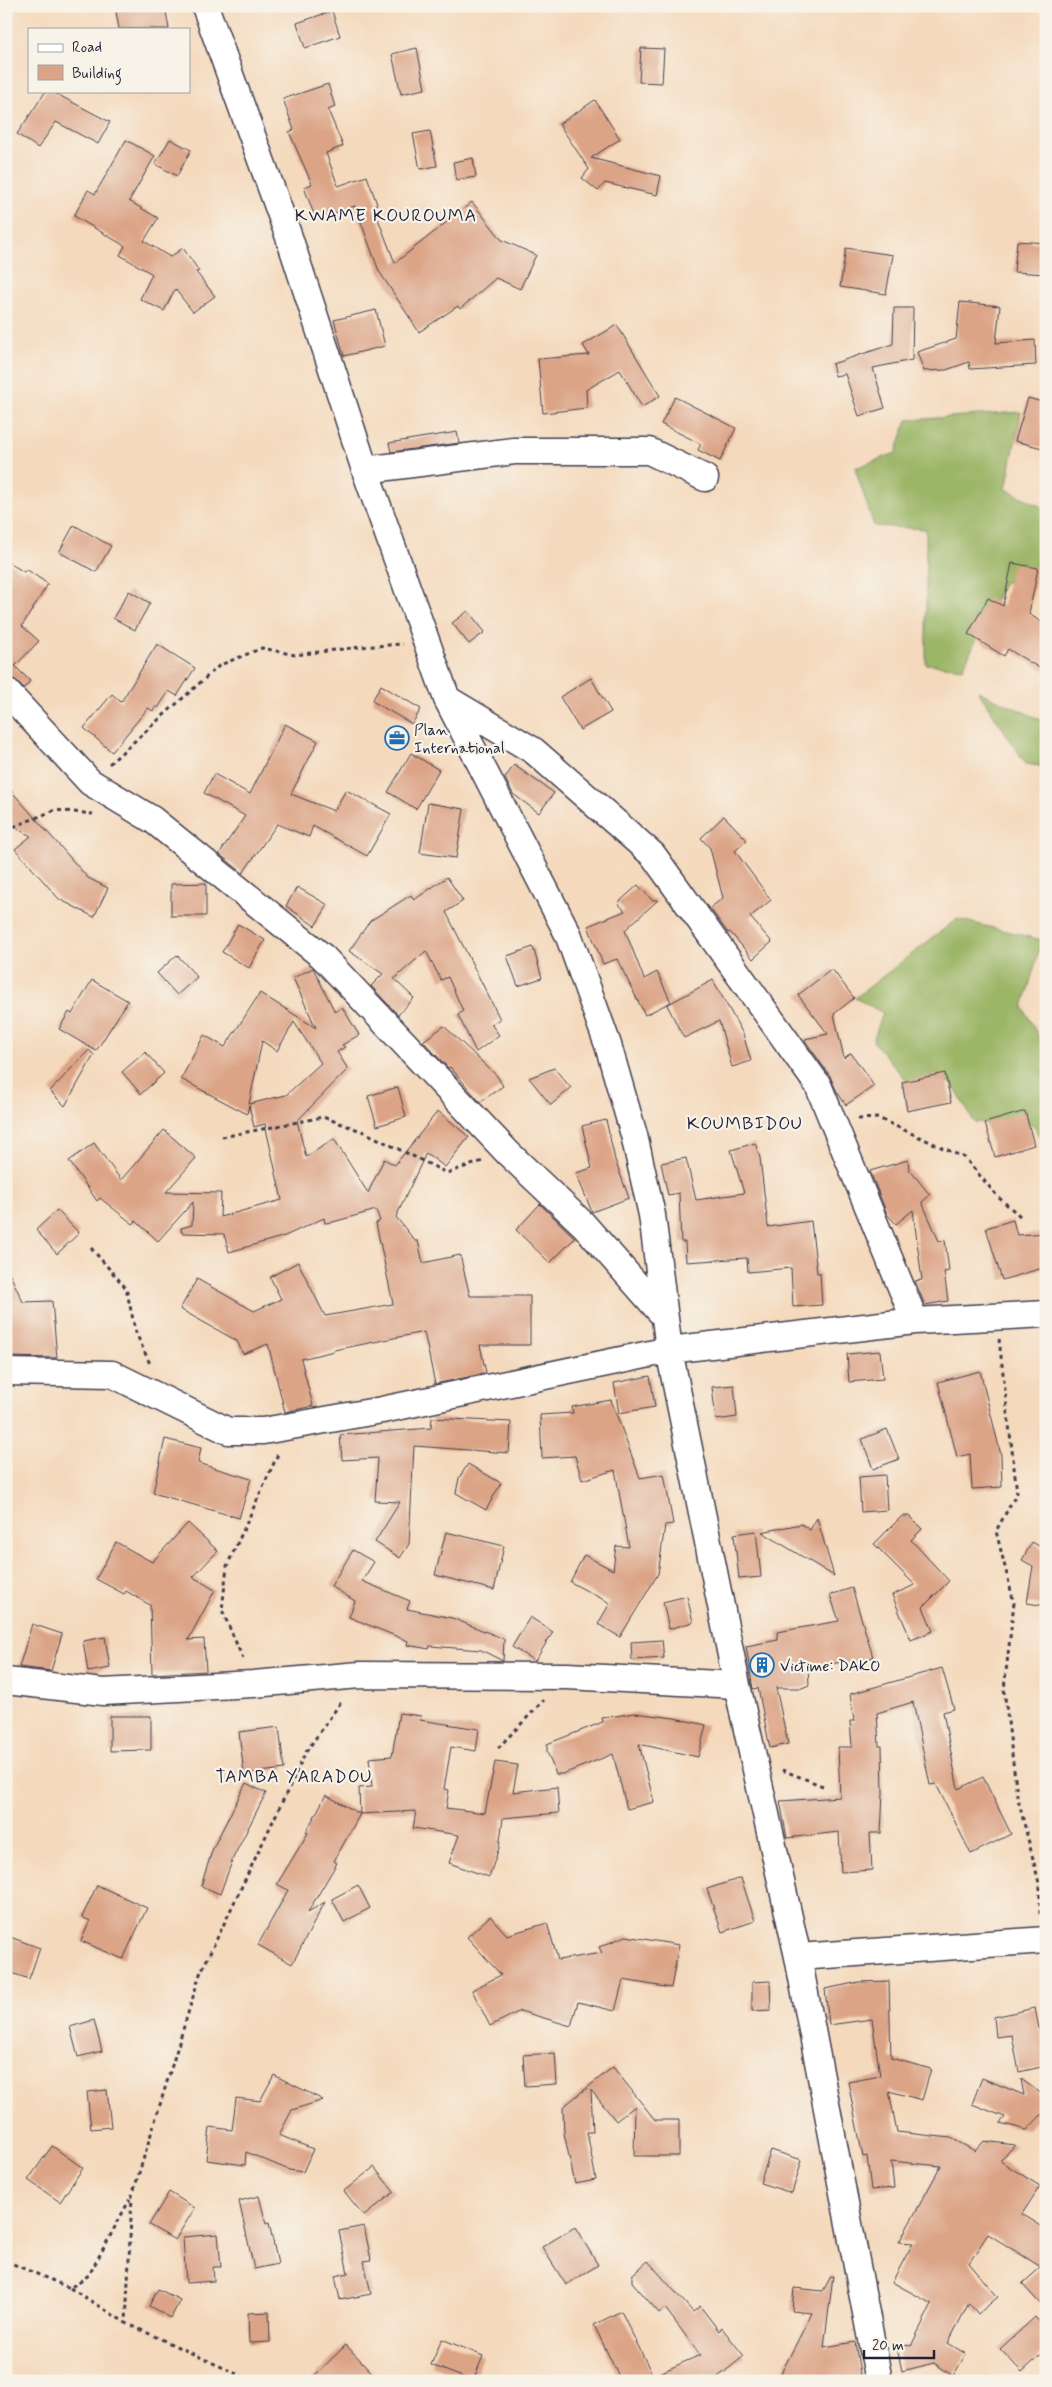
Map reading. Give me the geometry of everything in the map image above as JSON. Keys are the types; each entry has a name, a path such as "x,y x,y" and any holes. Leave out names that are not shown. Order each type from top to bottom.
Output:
{"street":[{"path":"205,6 289,237 366,470 447,699 568,934 608,1045 634,1135 652,1215 669,1350 736,1685 798,1957 879,2381"},
{"path":"366,470 514,451 649,451 705,478"},
{"path":"6,691 90,782 153,820 323,957 508,1153 584,1225 664,1316"},
{"path":"447,699 534,751 653,855 818,1085 915,1321"},
{"path":"6,1372 112,1374 228,1430 263,1431 382,1410 669,1350 915,1321 1046,1314"},
{"path":"6,1681 103,1692 253,1684 360,1675 567,1676 736,1685"},
{"path":"798,1957 1043,1941"}],"path":[{"path":"90,782 220,665 262,648 294,655 360,647 427,643"},
{"path":"6,830 56,810 95,814"},
{"path":"222,1137 323,1117 364,1132 447,1173 508,1153"},
{"path":"832,1121 878,1118 965,1158 998,1198 1020,1216"},
{"path":"90,1248 126,1288 136,1333 151,1367"},
{"path":"997,1316 1017,1493 996,1531 1014,1603 1004,1689 1017,1795 1040,1887 1043,1941"},
{"path":"253,1684 222,1610 227,1566 291,1426"},
{"path":"70,2288 89,2275 132,2196 200,1974 306,1752 360,1675"},
{"path":"498,1748 567,1676"},
{"path":"753,1759 823,1786"},
{"path":"126,2323 132,2196"},
{"path":"6,2261 70,2288 126,2323 252,2381"}],"green space":[{"path":"1021,412 1006,489 1046,509 1046,553 1030,582 1004,582 963,668 926,664 926,529 874,526 855,468 896,453 907,420"},
{"path":"978,691 1046,722 1046,767 1026,764"},
{"path":"957,919 1042,940 1023,1007 1046,1050 1046,1147 1033,1125 974,1122 951,1082 910,1085 873,1041 883,1013 855,998"}],"building":[{"path":"115,6 165,6 169,28 119,28"},
{"path":"332,11 340,36 305,48 297,23"},
{"path":"417,48 425,89 401,94 392,54"},
{"path":"641,48 664,49 662,83 639,82"},
{"path":"328,84 335,107 328,110 343,146 326,153 338,186 367,176 377,204 373,206 395,263 472,202 502,240 536,255 520,289 496,278 460,309 458,306 419,332 379,271 355,206 316,220 304,187 312,184 289,132 294,130 283,99"},
{"path":"45,92 53,92 110,122 98,144 56,122 38,148 17,134"},
{"path":"595,100 620,139 591,158 661,176 657,195 605,183 598,191 582,178 589,169 559,124"},
{"path":"430,131 437,166 420,169 413,134"},
{"path":"170,139 191,150 177,176 155,164"},
{"path":"126,140 155,156 129,201 158,218 144,241 170,257 183,248 199,271 196,272 215,296 193,312 175,289 164,311 140,299 152,274 120,255 125,246 74,216 88,190 95,194"},
{"path":"473,158 476,177 456,180 453,162"},
{"path":"1017,241 1046,243 1046,274 1014,272"},
{"path":"846,248 893,255 886,294 840,287"},
{"path":"960,302 1000,306 996,343 1035,340 1036,365 970,369 969,362 946,370 924,371 917,352 956,339"},
{"path":"894,308 913,308 912,360 873,368 885,408 859,416 845,374 835,376 832,364 893,344"},
{"path":"376,310 385,346 344,356 334,320"},
{"path":"617,325 660,396 642,407 620,370 586,390 587,408 543,413 538,359 589,355 583,345"},
{"path":"675,397 736,428 720,461 698,450 701,444 661,424"},
{"path":"1028,398 1046,403 1046,449 1015,441"},
{"path":"457,432 459,443 391,452 389,443"},
{"path":"74,525 111,546 96,572 59,552"},
{"path":"6,561 24,572 26,569 48,584 22,626 39,641 15,666 30,681 24,688 17,681 6,676"},
{"path":"1012,563 1038,568 1029,614 1046,625 1046,672 1008,649 1004,656 968,634 988,598 1003,606"},
{"path":"129,591 150,603 135,630 113,618"},
{"path":"468,611 485,632 469,644 452,623"},
{"path":"157,644 195,668 177,696 169,691 158,708 156,706 153,711 148,708 112,752 84,728 112,694 121,702"},
{"path":"591,678 611,712 580,730 560,697"},
{"path":"381,685 421,709 412,724 372,701"},
{"path":"285,724 318,741 291,794 334,811 346,790 391,814 367,856 313,826 309,837 277,824 243,873 219,854 245,816 204,793 214,774 250,794"},
{"path":"411,753 439,770 416,809 388,792"},
{"path":"514,765 554,793 539,813 513,794 505,778"},
{"path":"6,785 88,878 108,888 94,917 59,899 15,849 31,836 6,823"},
{"path":"428,803 464,809 456,858 420,853"},
{"path":"724,816 747,840 735,851 771,900 750,917 772,942 753,959 730,932 728,933 710,908 723,898 710,848 701,838"},
{"path":"447,877 463,901 446,912 500,1019 491,1024 499,1035 476,1052 458,1015 463,1011 448,977 441,980 426,951 394,979 414,998 398,1015 371,986 383,974 349,951 370,921 411,895 414,900"},
{"path":"206,883 206,916 171,916 171,884"},
{"path":"638,885 652,900 658,900 625,930 644,979 657,972 671,1002 645,1015 617,959 603,964 588,926 625,911 618,903"},
{"path":"297,887 328,905 315,926 286,906"},
{"path":"238,924 265,940 249,968 222,952"},
{"path":"533,947 542,978 518,986 507,956"},
{"path":"177,955 197,977 177,995 157,973"},
{"path":"313,968 335,1012 342,1007 359,1035 342,1045 345,1047 337,1052 348,1069 297,1121 306,1157 334,1139 368,1193 384,1159 395,1165 438,1111 469,1137 445,1167 426,1153 396,1217 415,1241 418,1241 423,1263 460,1255 470,1296 530,1296 530,1345 480,1345 486,1373 435,1384 424,1332 334,1350 301,1359 313,1406 285,1412 268,1344 243,1354 237,1341 180,1309 197,1279 254,1311 281,1299 270,1277 298,1262 325,1316 393,1304 376,1223 380,1221 376,1210 333,1222 325,1223 324,1218 285,1236 229,1252 224,1234 182,1233 181,1228 192,1225 193,1202 158,1241 136,1221 133,1224 100,1198 97,1201 69,1161 94,1143 121,1180 164,1130 196,1158 166,1192 221,1193 220,1217 282,1200 265,1124 254,1127 249,1105 247,1114 181,1079 204,1035 225,1047 260,993 316,1028 293,978","holes":["294,1022 321,1063 286,1095 249,1104 262,1041 277,1051"]},
{"path":"832,969 854,998 834,1014 844,1058 851,1053 874,1086 846,1105 837,1092 830,1076 805,1039 828,1034 798,995"},
{"path":"92,980 128,1001 96,1051 59,1029 69,1012 72,1014"},
{"path":"713,980 743,1034 751,1061 732,1067 719,1021 684,1038 667,1005"},
{"path":"444,1026 497,1076 503,1086 480,1102 450,1067 448,1068 423,1041"},
{"path":"89,1050 94,1055 65,1106 50,1091"},
{"path":"145,1052 164,1073 141,1094 122,1072"},
{"path":"554,1068 571,1088 551,1105 529,1078"},
{"path":"945,1073 951,1102 907,1111 902,1082"},
{"path":"398,1087 406,1117 377,1126 368,1096"},
{"path":"1025,1111 1034,1145 995,1157 985,1123"},
{"path":"606,1120 615,1160 629,1198 592,1212 576,1173 592,1168 582,1126"},
{"path":"755,1143 760,1158 768,1227 811,1221 817,1273 820,1273 822,1305 793,1307 791,1268 748,1272 747,1258 686,1262 685,1242 681,1242 679,1193 668,1195 661,1163 686,1158 696,1200 744,1193 731,1150"},
{"path":"908,1160 909,1169 930,1195 922,1202 939,1241 945,1240 949,1271 944,1272 948,1301 925,1305 915,1281 922,1280 913,1210 896,1224 887,1214 870,1171"},
{"path":"540,1204 575,1238 550,1263 516,1230"},
{"path":"57,1210 79,1233 57,1254 36,1230"},
{"path":"1013,1220 1017,1235 1046,1233 1046,1267 1002,1280 986,1228"},
{"path":"6,1266 23,1302 52,1301 57,1358 6,1357"},
{"path":"880,1351 883,1379 849,1382 847,1354"},
{"path":"980,1371 1001,1455 1002,1487 972,1489 970,1454 957,1457 938,1382"},
{"path":"650,1376 655,1407 619,1413 614,1383"},
{"path":"734,1385 737,1417 716,1420 712,1387"},
{"path":"611,1400 640,1478 664,1474 673,1524 665,1525 658,1574 620,1637 598,1624 610,1603 570,1582 584,1555 613,1570 616,1546 629,1547 615,1470 582,1480 575,1456 542,1458 540,1415 573,1413 572,1407"},
{"path":"432,1418 511,1422 509,1453 414,1446 409,1544 400,1558 375,1542 400,1502 375,1501 378,1458 342,1460 340,1435 431,1428"},
{"path":"887,1429 899,1459 873,1469 862,1439"},
{"path":"165,1439 201,1448 198,1463 251,1479 239,1518 153,1493"},
{"path":"468,1464 501,1483 486,1510 456,1493 459,1478"},
{"path":"885,1475 887,1510 861,1512 859,1477"},
{"path":"902,1516 909,1516 922,1529 911,1540 949,1581 923,1607 933,1631 911,1640 892,1595 915,1585 874,1544"},
{"path":"817,1518 834,1576 762,1532 801,1524 810,1530"},
{"path":"188,1523 218,1551 193,1577 215,1590 188,1640 204,1639 206,1671 152,1674 150,1605 126,1591 124,1594 96,1579 116,1542 152,1562"},
{"path":"756,1531 761,1577 739,1579 734,1534"},
{"path":"446,1532 504,1546 494,1590 435,1575"},
{"path":"1032,1542 1046,1550 1046,1606 1027,1603 1033,1566 1022,1560"},
{"path":"353,1550 374,1562 362,1581 410,1601 407,1609 452,1618 504,1639 503,1661 481,1650 430,1646 429,1649 407,1645 408,1641 349,1617 355,1601 331,1586"},
{"path":"852,1588 873,1657 844,1670 842,1662 808,1668 809,1685 802,1688 776,1688 788,1744 770,1748 758,1688 753,1689 746,1646 778,1640 777,1632 839,1621 830,1595"},
{"path":"687,1596 693,1622 669,1629 663,1602"},
{"path":"530,1617 553,1632 535,1661 512,1647"},
{"path":"32,1624 62,1634 51,1671 19,1667"},
{"path":"105,1637 110,1668 88,1672 83,1641"},
{"path":"662,1640 664,1658 632,1660 631,1642"},
{"path":"942,1668 954,1709 943,1712 958,1789 983,1777 1011,1834 971,1854 936,1784 930,1785 913,1702 877,1713 879,1746 882,1746 883,1793 881,1833 870,1833 872,1870 841,1872 839,1832 787,1838 780,1801 840,1797 838,1747 852,1747 850,1721 854,1721 850,1694"},
{"path":"399,1713 421,1716 420,1720 479,1729 476,1751 451,1747 444,1789 449,1790 446,1808 485,1813 495,1762 518,1765 513,1792 557,1787 559,1813 503,1818 499,1848 489,1877 449,1863 459,1835 413,1828 416,1811 360,1814 359,1788 372,1787 369,1758 392,1756"},
{"path":"635,1713 674,1718 706,1725 698,1757 639,1744 654,1802 627,1809 613,1754 563,1774 556,1774 547,1752 547,1744 603,1722 602,1718"},
{"path":"110,1716 151,1716 151,1750 110,1751"},
{"path":"279,1727 284,1769 244,1774 239,1732"},
{"path":"246,1783 266,1793 234,1856 220,1894 201,1886 213,1848"},
{"path":"326,1795 360,1814 334,1861 337,1863 308,1912 325,1902 292,1964 258,1945 288,1890 277,1884 308,1833 306,1832"},
{"path":"741,1878 755,1921 722,1932 707,1889"},
{"path":"97,1885 147,1908 123,1959 81,1941 90,1921 82,1917"},
{"path":"358,1885 370,1908 344,1922 332,1899"},
{"path":"490,1916 507,1935 547,1923 558,1960 602,1953 599,1947 626,1936 679,1945 671,1988 623,1980 615,2011 578,2002 571,2026 520,2011 490,2026 472,1990 501,1975 467,1937"},
{"path":"10,1937 40,1948 29,1979 6,1971 6,1948"},
{"path":"770,1981 771,2010 752,2011 752,1982"},
{"path":"889,1981 891,2058 931,2069 922,2100 889,2091 897,2132 951,2138 975,2151 984,2141 1015,2145 1000,2161 1040,2186 1022,2214 1046,2229 1046,2310 1022,2284 1041,2267 988,2234 969,2263 998,2297 978,2314 969,2303 948,2343 966,2354 953,2376 934,2363 902,2371 897,2348 912,2344 932,2304 892,2282 913,2243 899,2242 941,2166 891,2161 894,2188 871,2190 867,2156 863,2157 848,2082 880,2076 872,2019 829,2025 825,1989 859,1982"},
{"path":"1035,2008 1040,2033 1043,2032 1046,2047 1046,2066 1019,2072 1012,2035 996,2037 994,2017"},
{"path":"94,2020 102,2051 78,2057 70,2027"},
{"path":"555,2053 557,2084 525,2086 523,2055"},
{"path":"613,2067 655,2120 679,2120 679,2156 634,2156 635,2106 616,2121 591,2090 593,2132 587,2132 596,2180 575,2184 564,2133 563,2107"},
{"path":"274,2075 323,2100 292,2110 279,2135 313,2149 303,2172 289,2170 246,2152 245,2165 206,2160 210,2127 232,2130 236,2098 260,2101"},
{"path":"982,2078 1024,2095 1021,2079 1046,2097 1046,2110 1027,2130 1000,2123 1005,2117 972,2104"},
{"path":"107,2090 111,2127 91,2129 87,2092"},
{"path":"52,2146 83,2168 60,2202 28,2180"},
{"path":"771,2150 802,2160 792,2193 760,2183"},
{"path":"374,2167 394,2192 364,2216 344,2191"},
{"path":"169,2192 195,2208 175,2240 149,2225"},
{"path":"259,2196 266,2224 269,2223 278,2264 254,2269 239,2201"},
{"path":"364,2226 371,2260 364,2261 371,2294 340,2300 335,2276 348,2273 339,2231"},
{"path":"575,2227 598,2265 566,2285 542,2247"},
{"path":"218,2234 221,2267 213,2267 214,2281 186,2283 183,2237"},
{"path":"648,2261 693,2312 700,2306 719,2331 722,2328 744,2356 713,2381 621,2381 594,2325 621,2311 653,2376 700,2355 665,2308 659,2313 632,2282 632,2275"},
{"path":"831,2276 833,2276 824,2347 855,2342 861,2381 777,2381 812,2313 792,2311 794,2288 823,2291"},
{"path":"158,2289 180,2300 171,2318 149,2306"},
{"path":"269,2312 270,2342 249,2343 248,2313"},
{"path":"1035,2317 1046,2329 1046,2350 1022,2372 1000,2349"},
{"path":"442,2339 483,2356 473,2381 431,2365"},
{"path":"346,2345 380,2381 309,2381"}],"place":[{"name":"Plan International","path":"397,738"},
{"name":"Victime: DAKO","path":"762,1665"}],"district":[{"name":"KWAME KOUROUMA","path":"386,215"},
{"name":"KOUMBIDOU","path":"745,1123"},
{"name":"TAMBA YARADOU","path":"294,1776"}]}
